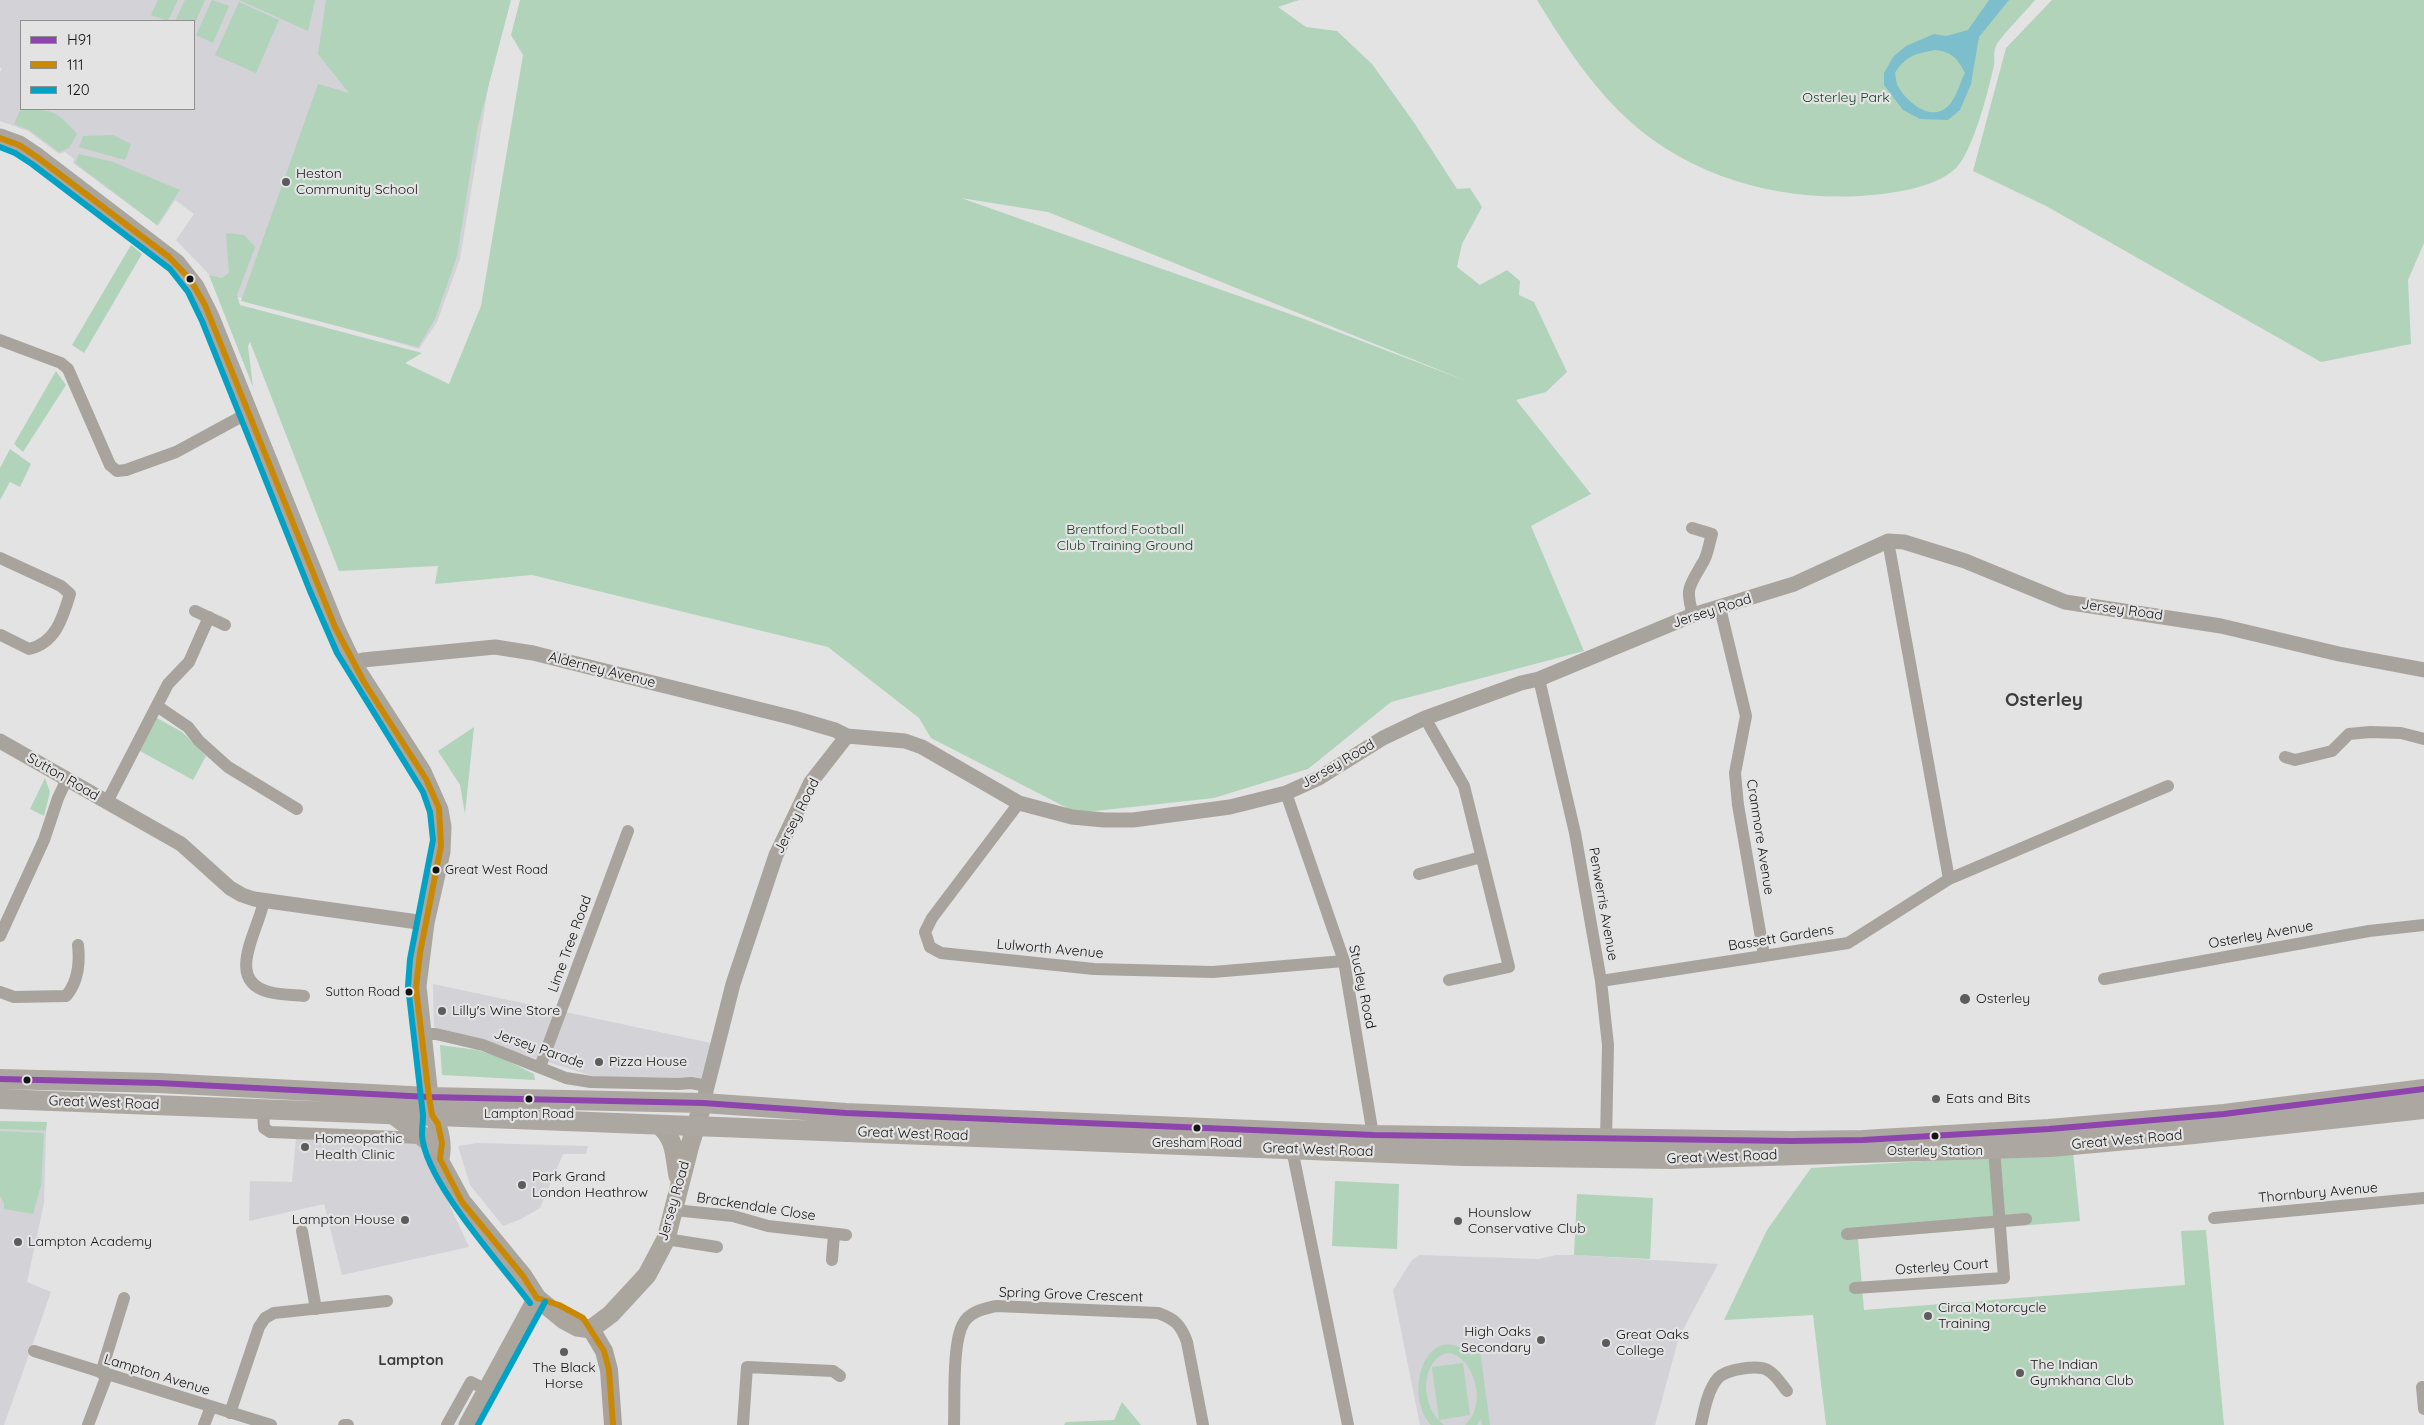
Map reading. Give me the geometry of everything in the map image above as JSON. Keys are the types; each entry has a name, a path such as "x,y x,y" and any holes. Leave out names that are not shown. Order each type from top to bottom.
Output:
{"highway":[{"name":"Great West Road","path":"0,1079 159,1083 660,1126 696,1125 1464,1156 1662,1159 1785,1148"},
{"name":"Great West Road","path":"1858,1147 2224,1114 2424,1090"},
{"name":"Great West Road","path":"0,1099 263,1116 393,1114 430,1106 593,1094 706,1094 846,1113 1373,1135 1606,1139 1785,1148 1994,1149 2050,1147 2194,1134 2424,1109"},
{"path":"593,1094 630,1111 687,1116 696,1125"},
{"path":"393,1114 431,1147"}],"main road":[{"path":"0,138 23,148 49,165 162,251 184,271 205,305 318,588 352,663 422,772 439,810 442,827 441,852 425,923 417,986 430,1106 431,1147 462,1202 522,1276 537,1298 564,1320 577,1327 591,1329 604,1351 609,1370 613,1425"},
{"name":"Jersey Road","path":"591,1329 612,1314 647,1274 666,1239 679,1184 706,1094"},
{"path":"660,1126 667,1132 674,1145 679,1184"},
{"path":"468,1425 537,1298"}],"street":[{"path":"0,340 61,363 68,370 110,465 117,471 126,470 176,452 248,413"},
{"path":"1692,528 1714,529 1704,563 1692,578 1687,590 1692,616"},
{"path":"1888,541 1949,879"},
{"name":"Jersey Road","path":"706,1094 735,976 783,838 811,782 847,736 905,741 922,747 1020,803 1072,817 1123,820 1230,807 1286,792 1319,778 1384,738 1425,718 1521,683 1539,679 1692,616 1794,584 1888,541 1904,542 1965,561 2065,602 2204,623 2424,670"},
{"path":"0,558 61,586 70,594 55,631 46,644 29,649 1,635"},
{"name":"Cranmore Avenue","path":"1720,608 1746,716 1735,773 1738,805 1764,955"},
{"path":"195,610 225,625"},
{"path":"107,802 168,684 189,662 209,617"},
{"name":"Alderney Avenue","path":"352,663 363,660 452,650 495,647 533,653 794,718 835,730 847,736"},
{"name":"Penwerris Avenue","path":"1539,679 1575,833 1601,981 1608,1045 1606,1139"},
{"path":"157,706 188,727 199,741 228,767 297,810"},
{"path":"1425,718 1464,786 1509,967 1449,980"},
{"path":"2285,757 2295,760 2332,751 2350,734 2370,732 2401,733 2424,739"},
{"name":"Sutton Road","path":"0,742 181,844 236,892 264,900 425,923"},
{"path":"0,936 44,840 67,779"},
{"name":"Bassett Gardens","path":"1601,981 1848,943 1949,879 2168,786"},
{"name":"Stucley Road","path":"1286,792 1344,962 1373,1135"},
{"name":"Lulworth Avenue","path":"1020,803 932,918 925,932 930,947 941,953 1094,970 1213,972 1344,962"},
{"name":"Lime Tree Road","path":"540,1067 628,831"},
{"path":"1419,874 1481,857"},
{"path":"264,900 245,957 245,968 250,979 264,990 304,996"},
{"name":"Osterley Avenue","path":"2104,979 2369,931 2424,925"},
{"path":"0,992 14,997 66,996 72,989 76,976 79,957 78,945"},
{"name":"Jersey Parade","path":"422,1034 436,1034 483,1046 566,1078 593,1094"},
{"name":"Great West Road","path":"263,1116 264,1128 270,1132 431,1147"},
{"path":"1292,1149 1348,1425"},
{"name":"Osterley Court","path":"1855,1288 2004,1278 1994,1149"},
{"name":"Thornbury Avenue","path":"2214,1218 2424,1198"},
{"name":"Brackendale Close","path":"674,1210 732,1216 768,1226 840,1234 832,1260"},
{"path":"1847,1234 2026,1219"},
{"path":"302,1231 316,1309"},
{"path":"666,1239 717,1247"},
{"path":"88,1425 124,1298"},
{"path":"230,1412 260,1327 265,1318 274,1313 387,1302"},
{"name":"Spring Grove Crescent","path":"954,1425 958,1340 963,1324 972,1314 996,1306 1158,1313 1176,1321 1183,1329 1187,1342 1203,1425"},
{"name":"Lampton Avenue","path":"34,1351 271,1425"},
{"path":"743,1425 746,1367 833,1371 840,1376"},
{"path":"1701,1425 1716,1379 1724,1372 1734,1369 1764,1368 1771,1372 1787,1391"},
{"path":"447,1425 470,1382 487,1390"},
{"path":"2422,1387 2424,1409"},
{"path":"204,1425 211,1407"}],"shaded area":[{"name":"Heston Community School","path":"0,0 508,0 496,39 460,259 437,322 419,349 228,294 176,240 194,214 175,200 158,226 73,163 74,159 65,152 59,154 28,131 0,121 0,72 2,69 0,67"},
{"path":"433,984 711,1043 703,1081 593,1076 434,1027"},
{"name":"Lampton Academy","path":"0,1129 46,1131 44,1203 27,1282 51,1292 4,1425 0,1425"},
{"path":"296,1138 416,1143 425,1152 469,1247 342,1275 324,1204 249,1221 250,1181 292,1182"},
{"path":"477,1143 588,1146 586,1154 563,1154 540,1208 519,1220 503,1226 470,1185 458,1146"},
{"name":"High Oaks Secondary","path":"1419,1255 1539,1259 1556,1255 1574,1255 1718,1264 1679,1337 1655,1425 1420,1425 1393,1290 1412,1260"}],"green space":[{"path":"158,0 178,0 168,20 151,15"},
{"path":"185,0 205,0 195,23 195,20 175,20"},
{"path":"212,0 229,6 213,43 196,35"},
{"path":"239,0 315,0 308,31"},
{"path":"326,0 511,0 477,130 457,256 435,319 418,347 241,301 318,84 349,93 318,54"},
{"name":"Brentford Football Club Training Ground","path":"520,0 1299,0 1278,7 1306,27 1337,31 1372,64 1413,121 1457,189 1470,188 1482,207 1462,244 1457,267 1480,285 1507,270 1520,281 1519,295 1534,302 1567,372 1546,392 1516,400 1591,494 1531,526 1584,651 1391,702 1308,769 1214,798 1077,813 931,738 919,718 828,647 532,575 435,584 438,566 339,571 250,342 248,346 253,387 209,275 222,278 229,273 226,233 244,235 255,247 237,295 240,305 422,353 405,363 449,384 481,306 523,55 511,35","holes":["961,198 1048,212 1469,382 1304,319"]},
{"name":"Osterley Park","path":"1537,0 2035,0 1996,46 1992,76 1980,119 1968,148 1956,168 1936,181 1911,189 1860,196 1827,196 1794,194 1761,188 1699,167 1670,151 1643,132 1606,98 1574,58"},
{"path":"2052,0 2424,0 2424,243 2408,280 2411,344 2321,362 2046,206 1973,171 2006,48"},
{"path":"239,2 279,20 256,73 215,55"},
{"path":"20,110 47,111 58,116 77,134 69,148 59,152 29,130 14,124"},
{"path":"113,135 131,144 125,160 79,147 83,136"},
{"path":"79,154 113,162 180,190 157,225 75,163"},
{"path":"131,245 142,254 84,353 72,345"},
{"path":"56,371 66,385 23,452 14,444"},
{"path":"10,449 31,464 20,487 10,482 0,500 0,468"},
{"path":"157,718 182,732 206,756 193,780 140,751"},
{"path":"474,727 465,814 460,785 438,751"},
{"path":"45,778 50,792 44,816 30,809"},
{"path":"440,1045 477,1050 500,1057 534,1074 535,1080 442,1075"},
{"path":"0,1121 47,1122 46,1131 0,1129"},
{"path":"0,1131 44,1133 41,1185 33,1214 4,1209 4,1203 0,1196"},
{"name":"The Indian Gymkhana Club","path":"2073,1152 2080,1221 1858,1239 1864,1310 2185,1285 2181,1231 2206,1230 2224,1425 1826,1425 1813,1315 1724,1320 1767,1230 1811,1168"},
{"path":"1335,1181 1399,1184 1397,1249 1332,1246"},
{"path":"1577,1194 1653,1198 1650,1259 1574,1255"},
{"path":"1479,1343 1490,1425 1482,1425 1481,1419 1477,1425 1465,1425 1474,1413 1477,1398 1475,1383 1470,1370 1462,1360 1453,1354 1443,1354 1433,1363 1430,1369 1426,1388 1433,1413 1444,1425 1431,1425 1422,1411 1419,1394 1419,1378 1424,1363 1432,1351 1443,1345 1457,1346 1472,1356 1471,1344"},
{"path":"1463,1363 1470,1415 1439,1420 1432,1367"},
{"path":"1122,1402 1141,1425 1064,1425 1066,1422 1114,1420"}],"water":[{"path":"1989,0 2009,0 1979,37 1971,84 1960,110 1948,120 1920,119 1903,110 1884,85 1884,73 1893,57 1906,46 1934,34 1946,36 1968,30","holes":["1936,50 1946,52 1954,57 1965,73 1956,95 1947,107 1941,111 1934,112 1927,111 1913,104 1897,85 1895,73 1912,56"]}],"transit line":[{"name":"111","path":"0,138 19,145 37,157 169,257 190,279 205,305 335,627 364,682 426,779 439,808 441,846 420,953 416,988 432,1115 438,1124 442,1143 440,1159 462,1202 523,1276 537,1298 559,1305 583,1318 604,1351 609,1370 613,1425"},
{"name":"120","path":"0,147 15,153 32,164 170,269 188,292 202,321 310,591 337,653 423,792 430,812 433,840 410,959 408,986 423,1115 422,1135 426,1154 436,1176 450,1199 530,1303"},
{"name":"H91","path":"0,1079 159,1083 429,1097 703,1103 846,1113 1373,1135 1791,1141 1863,1140 2049,1129 2224,1114 2424,1089"},
{"name":"120","path":"478,1425 545,1302"}],"place":[{"name":"Heston Community School","path":"286,182"},
{"name":"Great West Road","path":"436,870"},
{"name":"Sutton Road","path":"409,992"},
{"name":"Osterley","path":"1965,999"},
{"name":"Lilly's Wine Store","path":"442,1011"},
{"name":"Pizza House","path":"599,1062"},
{"name":"Lampton Road","path":"529,1099"},
{"name":"Eats and Bits","path":"1936,1099"},
{"name":"Gresham Road","path":"1197,1128"},
{"name":"Osterley Station","path":"1935,1136"},
{"name":"Homeopathic Health Clinic","path":"305,1147"},
{"name":"Park Grand London Heathrow","path":"522,1185"},
{"name":"Lampton House","path":"405,1220"},
{"name":"Hounslow Conservative Club","path":"1458,1221"},
{"name":"Lampton Academy","path":"18,1242"},
{"name":"Circa Motorcycle Training","path":"1928,1316"},
{"name":"High Oaks Secondary","path":"1541,1340"},
{"name":"Great Oaks College","path":"1606,1343"},
{"name":"The Black Horse","path":"564,1352"},
{"name":"The Indian Gymkhana Club","path":"2020,1373"}],"district":[{"name":"Osterley","path":"2044,700"},
{"name":"Lampton","path":"411,1360"}]}
